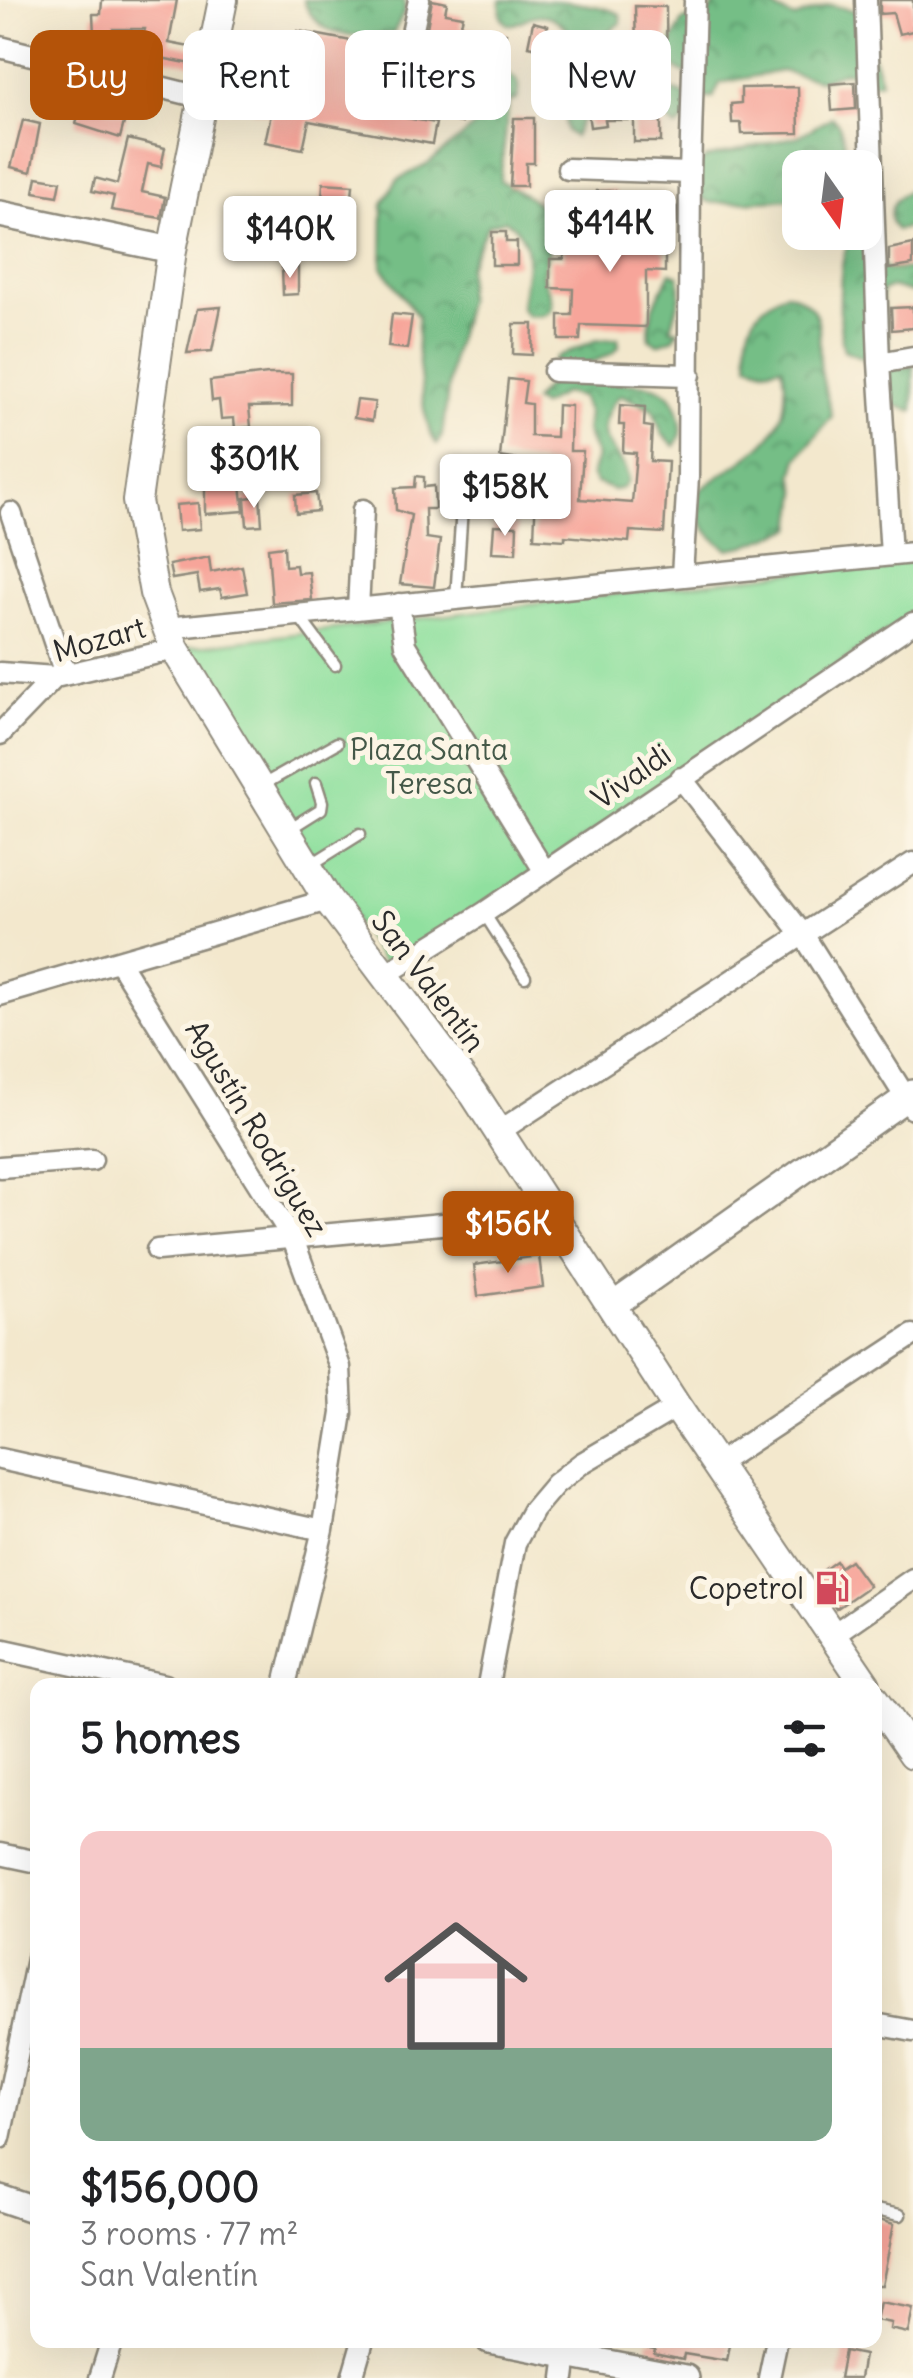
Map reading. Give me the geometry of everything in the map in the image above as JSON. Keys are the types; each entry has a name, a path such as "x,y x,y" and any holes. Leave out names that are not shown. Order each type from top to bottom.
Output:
{"main road":[{"name":"San Valentín","path":"217,30 223,0"},
{"name":"San Valentín","path":"199,120 172,250 137,501 154,592 171,638 306,867 474,1094 832,1636 853,1678"},
{"path":"882,1709 913,1754"}],"street":[{"path":"682,576 690,375 695,0"},
{"path":"866,0 880,363 902,554"},
{"path":"411,30 416,1"},
{"path":"0,47 183,93"},
{"path":"568,169 690,172"},
{"path":"0,214 172,250"},
{"path":"880,363 913,357"},
{"path":"554,371 690,375"},
{"path":"358,609 363,510"},
{"path":"0,674 60,675 12,513"},
{"name":"Mozart","path":"0,734 60,675 171,638 298,615 902,554"},
{"path":"399,604 405,646 544,872"},
{"name":"Vivaldi","path":"383,976 484,913 913,623"},
{"path":"612,1306 910,1100 804,936 680,778"},
{"path":"498,1132 913,863"},
{"path":"0,995 328,900"},
{"name":"Agustín Rodriguez","path":"119,962 293,1239 340,1367 342,1412 323,1530 286,1678"},
{"path":"0,1167 92,1160"},
{"path":"156,1250 552,1214"},
{"path":"716,1464 913,1335"},
{"path":"489,1678 515,1544 533,1510 582,1463 677,1406"},
{"path":"0,1459 323,1530"},
{"path":"832,1636 913,1578"},
{"path":"0,1650 132,1678"},
{"path":"0,1854 30,1860"},
{"path":"0,2138 30,1993"},
{"path":"882,2025 913,2031"},
{"path":"0,2198 30,2208"},
{"path":"100,2378 109,2348"},
{"path":"352,2378 361,2348"},
{"path":"523,2348 686,2378"},
{"path":"769,2378 775,2348"}],"lane":[{"path":"456,598 464,476"},
{"path":"298,615 335,665"},
{"path":"258,788 337,742"},
{"path":"285,831 321,808 316,783"},
{"path":"306,867 360,834"},
{"path":"484,913 525,977"},
{"path":"882,2211 900,2215"}],"green space":[{"path":"303,0 404,0 405,10 395,30 345,30 345,34 329,30 310,14"},
{"path":"500,0 562,2 607,9 620,14 621,23 611,30 568,30 546,16 507,24 501,16"},
{"path":"717,0 765,0 795,18 830,5 858,11 881,81 872,83 846,71 820,80 781,71 720,83 713,98 705,98 700,80 671,63 671,44 683,21 710,13"},
{"path":"511,75 519,83 517,100 511,102"},
{"path":"671,91 685,95 687,117 677,128 667,120 671,120"},
{"path":"832,117 845,143 841,150 782,150 782,200 715,203 700,194 699,163 707,158 799,136"},
{"path":"507,120 500,181 531,198 547,216 550,240 542,275 552,304 547,313 539,315 527,315 521,308 527,260 523,238 505,220 488,225 468,267 466,302 452,358 442,436 437,444 424,409 418,317 382,267 383,204 397,180 428,164 478,123"},
{"path":"585,120 574,137 567,131 565,121"},
{"path":"913,189 913,227 896,230 891,218 893,206 901,195"},
{"path":"876,250 888,270 913,269 913,293 891,287 882,291 888,355 870,361 844,350 841,280 845,253"},
{"path":"671,272 679,276 680,296 671,329 679,330 674,338 658,344 650,339 650,321"},
{"path":"786,292 809,305 818,320 821,369 832,416 798,458 793,475 798,492 793,528 728,549 703,525 698,510 699,491 750,455 776,428 785,391 782,366 765,369 749,364 747,340 758,312"},
{"path":"618,338 619,346 613,353 588,364 597,380 647,385 667,393 679,415 681,431 675,446 662,434 653,409 618,397 607,415 604,434 628,480 623,488 614,490 596,483 591,475 597,457 586,432 588,414 581,397 563,393 541,406 533,401 557,375 555,358 594,341"},
{"path":"913,364 913,411 879,400 884,370"},
{"name":"Plaza Santa Teresa","path":"913,557 913,614 389,972 174,649"}],"building":[{"path":"102,0 177,0 169,43 183,46 183,62 163,58 163,30 94,30 93,14 101,14"},
{"path":"432,0 447,3 445,13 463,16 460,28 478,30 427,30"},
{"path":"880,0 913,0 913,31 899,34 893,13 880,14"},
{"path":"635,6 666,7 666,30 636,30"},
{"path":"533,22 548,26 547,30 531,30"},
{"path":"325,36 345,40 345,120 436,123 432,144 309,121 303,149 265,142 270,120 325,120"},
{"path":"855,82 856,109 832,111 830,84"},
{"path":"798,87 799,133 742,134 741,123 732,123 731,104 741,103 741,88"},
{"path":"514,118 531,118 534,163 526,163 526,186 510,186"},
{"path":"23,120 40,124 31,172 11,167"},
{"path":"77,120 125,120 120,138 76,124"},
{"path":"589,120 605,120 606,125 590,127"},
{"path":"634,120 661,121 661,142 634,142"},
{"path":"128,139 165,148 161,167 148,164 142,192 165,197 161,218 111,210 114,196 92,191 95,178 117,184"},
{"path":"37,177 61,181 58,196 34,192"},
{"path":"323,183 353,185 350,218 321,216"},
{"path":"596,191 615,191 615,214 595,214"},
{"path":"653,206 676,207 675,223 660,223 665,272 646,271 646,327 581,325 580,340 559,340 559,315 572,315 573,289 550,288 550,259 564,259 565,234 587,234 586,244 619,245 619,222 646,223 646,214 653,215"},
{"path":"492,232 506,232 506,242 517,242 517,265 492,265"},
{"path":"913,244 913,265 889,269 889,249"},
{"path":"282,267 298,267 298,294 283,295"},
{"path":"221,307 212,351 187,353 197,309"},
{"path":"913,307 913,328 892,330 891,308"},
{"path":"392,314 412,316 407,349 388,347"},
{"path":"514,324 533,324 532,355 513,354"},
{"path":"292,374 292,406 249,407 251,427 235,429 234,418 221,419 219,400 212,401 210,381"},
{"path":"508,379 526,381 523,403 531,404 531,436 556,437 557,405 571,406 570,451 583,451 580,499 632,503 636,453 623,452 620,405 645,407 644,426 652,427 650,461 668,462 664,533 630,531 629,542 565,536 565,540 534,538 536,492 555,493 556,466 500,457"},
{"path":"357,400 375,402 372,421 354,418"},
{"path":"238,459 244,511 205,514 205,462"},
{"path":"416,476 424,477 424,487 434,486 435,509 425,509 426,538 440,540 434,587 400,584 411,515 396,510 395,488 415,487"},
{"path":"316,493 318,511 296,513 295,495"},
{"path":"260,496 262,525 247,526 245,498"},
{"path":"198,503 200,529 178,531 176,505"},
{"path":"494,525 517,526 516,553 492,552"},
{"path":"284,546 285,566 296,565 297,573 309,572 312,600 272,603 268,548"},
{"path":"209,557 211,572 242,566 247,593 222,597 220,589 200,592 197,575 172,579 169,565"},
{"path":"539,1256 543,1287 478,1296 474,1265"},
{"name":"Copetrol","path":"850,1560 869,1586 836,1609 814,1577 836,1561 840,1567"},
{"path":"882,2221 894,2224 882,2285"},
{"path":"882,2302 913,2308 908,2333 890,2329 891,2323 882,2321"},
{"path":"655,2348 729,2348 727,2361 654,2353"},
{"path":"844,2351 864,2355 860,2378 839,2378"}],"place":[{"name":"Copetrol","path":"832,1588"}]}
